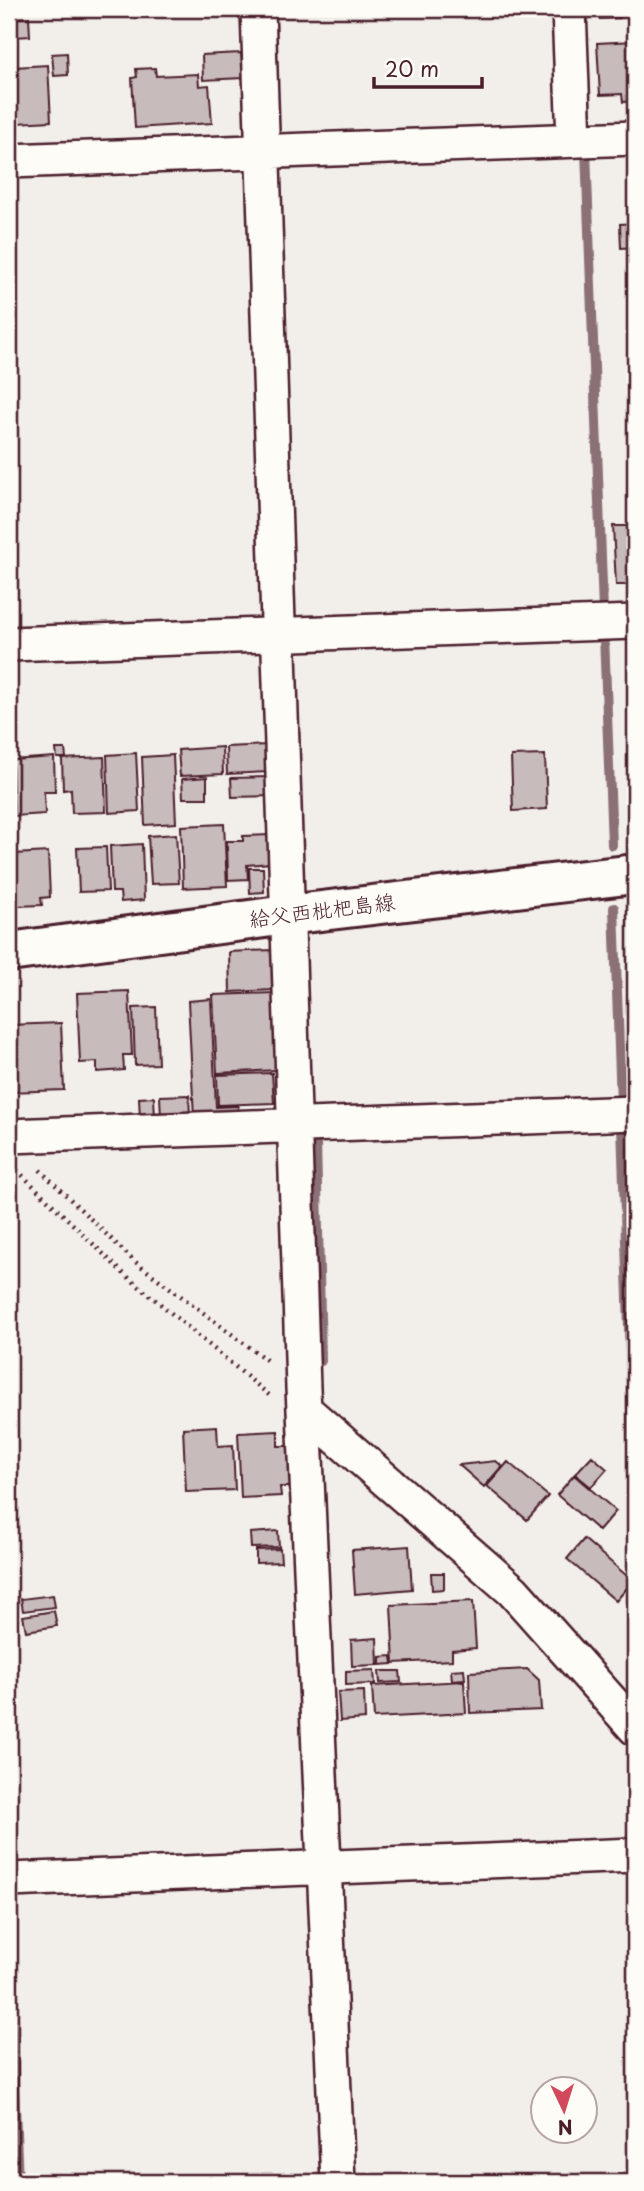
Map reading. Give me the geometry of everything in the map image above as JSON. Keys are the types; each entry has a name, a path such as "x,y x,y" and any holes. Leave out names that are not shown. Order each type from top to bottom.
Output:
{"main road":[{"name":"給父西枇杷島線","path":"9,952 287,915 635,874"}],"street":[{"path":"258,9 304,1409 338,2182"},
{"path":"569,9 574,140"},
{"path":"9,161 635,138"},
{"path":"9,644 635,622"},
{"path":"9,1136 635,1113"},
{"path":"304,1409 513,1591 635,1728"},
{"path":"9,1880 635,1855"}],"building":[{"path":"600,9 620,9 620,18 600,19"},
{"path":"29,17 30,36 16,37 15,18"},
{"path":"635,41 635,101 623,102 622,94 600,95 597,43"},
{"path":"67,53 68,75 54,76 52,54"},
{"path":"241,53 243,78 203,80 202,55"},
{"path":"48,65 51,121 17,123 14,67"},
{"path":"155,68 156,76 198,74 199,86 209,85 212,123 135,128 132,78 137,77 136,69"},
{"path":"635,223 635,247 621,248 620,224"},
{"path":"613,526 635,526 635,585 616,585"},
{"path":"268,745 269,772 227,774 226,747"},
{"path":"222,747 223,774 180,776 178,750"},
{"path":"56,749 65,749 66,758 57,758"},
{"path":"136,753 139,811 109,813 107,755"},
{"path":"173,755 176,823 145,825 142,757"},
{"path":"545,755 547,809 513,811 511,756"},
{"path":"54,757 55,792 44,792 45,814 14,816 12,760"},
{"path":"104,757 106,812 72,813 71,789 63,790 62,759"},
{"path":"207,777 207,798 183,798 182,779"},
{"path":"270,777 271,796 232,797 231,778"},
{"path":"224,824 227,886 183,888 181,826"},
{"path":"176,834 179,883 151,884 148,836"},
{"path":"269,835 271,863 247,865 248,879 228,880 227,841 243,841 243,836"},
{"path":"142,844 144,900 121,902 120,892 112,892 110,846"},
{"path":"106,847 108,891 79,892 77,848"},
{"path":"48,852 50,897 41,898 42,905 16,906 14,854"},
{"path":"9,854 12,854 14,906 9,906"},
{"path":"249,868 263,868 264,892 250,893"},
{"path":"272,950 274,990 230,992 229,952"},
{"path":"129,991 132,1055 123,1055 124,1070 97,1072 97,1062 80,1063 77,993"},
{"path":"275,993 278,1070 217,1073 213,995"},
{"path":"211,999 216,1107 238,1106 238,1115 194,1117 188,1001"},
{"path":"156,1007 158,1064 135,1065 133,1008"},
{"path":"61,1023 64,1090 9,1092 9,1025"},
{"path":"272,1073 274,1103 218,1105 217,1075"},
{"path":"189,1095 190,1117 161,1118 160,1096"},
{"path":"154,1097 155,1118 140,1119 139,1098"},
{"path":"217,1426 218,1446 233,1445 235,1490 186,1492 183,1428"},
{"path":"278,1431 278,1446 294,1446 296,1487 280,1487 281,1496 241,1498 238,1433"},
{"path":"592,1456 607,1469 591,1487 575,1474"},
{"path":"496,1461 502,1466 484,1487 459,1465"},
{"path":"508,1462 548,1496 527,1520 487,1486"},
{"path":"574,1475 616,1511 599,1531 557,1495"},
{"path":"278,1531 279,1547 251,1548 250,1533"},
{"path":"584,1539 633,1581 616,1601 567,1559"},
{"path":"409,1546 412,1589 355,1594 352,1550"},
{"path":"280,1549 281,1562 256,1563 256,1550"},
{"path":"431,1573 444,1573 444,1589 432,1590"},
{"path":"53,1595 55,1607 23,1611 21,1599"},
{"path":"473,1601 476,1648 452,1650 452,1660 394,1663 391,1605"},
{"path":"54,1611 57,1626 26,1631 23,1616"},
{"path":"377,1638 378,1665 352,1666 351,1640"},
{"path":"392,1656 393,1664 380,1665 380,1657"},
{"path":"464,1669 465,1679 452,1680 451,1670"},
{"path":"527,1669 539,1680 541,1710 470,1713 469,1672"},
{"path":"374,1670 375,1684 346,1685 346,1671"},
{"path":"379,1671 400,1671 401,1682 380,1683"},
{"path":"464,1681 466,1713 374,1718 372,1686"},
{"path":"364,1691 365,1719 340,1721 338,1692"}],"waterway":[{"path":"586,150 603,611"},
{"path":"604,635 612,845"},
{"path":"614,908 621,1103"},
{"path":"622,1126 635,1501"},
{"path":"316,1140 321,1361"},
{"path":"9,1957 18,2182"}]}
